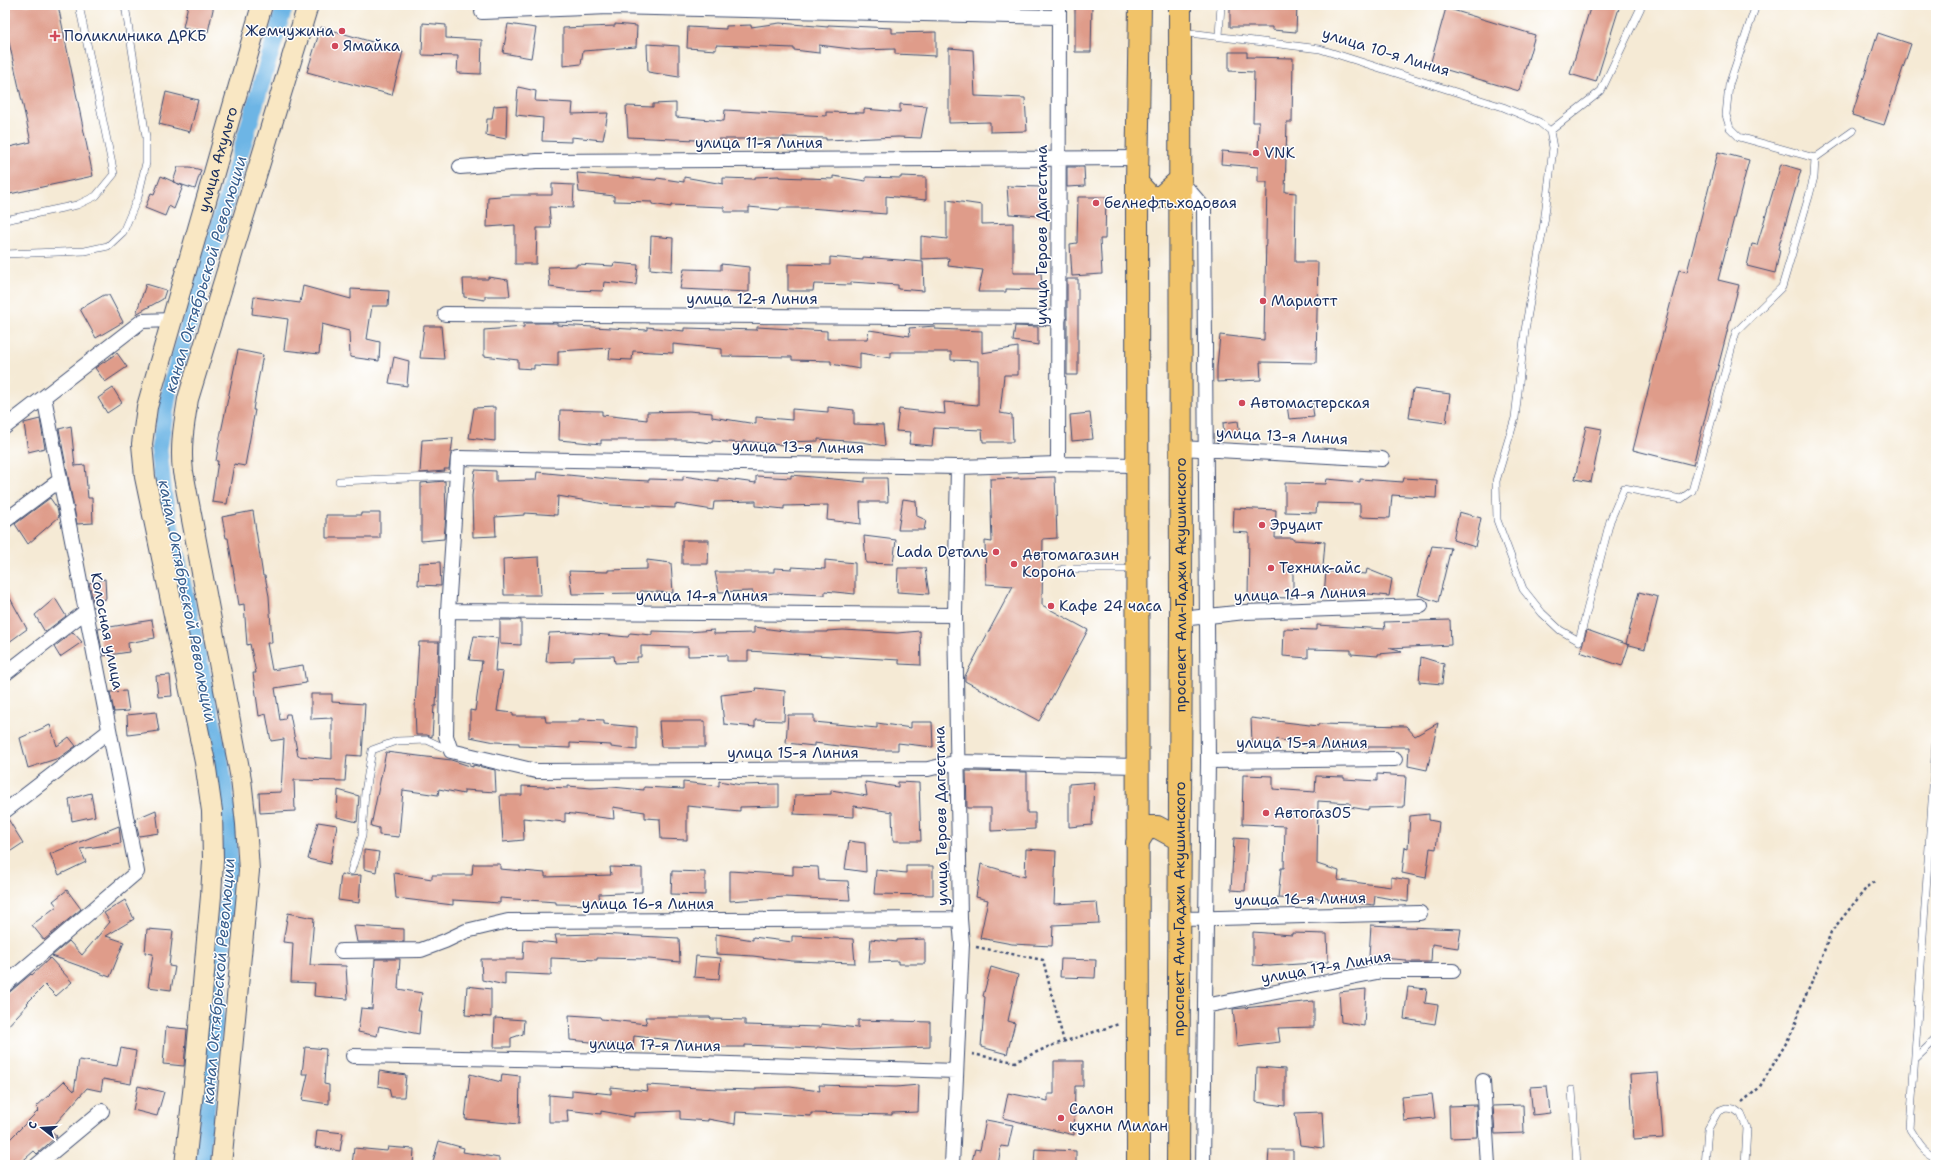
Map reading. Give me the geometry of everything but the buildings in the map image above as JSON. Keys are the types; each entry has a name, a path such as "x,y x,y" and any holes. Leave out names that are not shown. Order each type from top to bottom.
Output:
{"main road":[{"name":"улица Ахульго","path":"185,1165 194,1083 213,860 212,811 209,785 145,477 142,444 147,407 262,5"},
{"path":"222,1165 249,871 241,779 183,472 181,436 188,400 308,5"},
{"path":"1138,1165 1138,158 1140,5"},
{"name":"проспект Али-Гаджи Акушинского","path":"1178,1165 1181,619 1180,5"},
{"path":"1138,183 1150,197 1161,197 1180,180"},
{"path":"1137,843 1147,827 1157,827 1179,839"}],"street":[{"path":"482,12 609,7 1058,11"},
{"name":"улица Героев Дагестана","path":"1058,11 1058,464"},
{"name":"улица 11-я Линия","path":"460,168 537,161 1138,158"},
{"path":"1180,180 1204,208 1207,449 1208,761 1203,1165"},
{"name":"улица 12-я Линия","path":"445,314 1059,318"},
{"path":"5,427 142,321 172,320"},
{"name":"Колосная улица","path":"5,985 137,872 44,397"},
{"name":"улица 13-я Линия","path":"1181,448 1382,459"},
{"name":"улица 13-я Линия","path":"456,476 458,458 958,467 1058,464 1138,465"},
{"name":"улица Героев Дагестана","path":"952,1165 962,944 960,919 955,615 958,467"},
{"path":"451,751 446,736 448,611 456,476"},
{"path":"5,521 60,480"},
{"name":"улица 14-я Линия","path":"1181,619 1245,612 1421,606"},
{"name":"улица 14-я Линия","path":"448,611 955,615"},
{"path":"5,674 86,612"},
{"path":"5,811 109,731"},
{"name":"улица 15-я Линия","path":"451,751 536,771 928,769 958,762 1137,766"},
{"name":"улица 15-я Линия","path":"1208,761 1395,759"},
{"name":"улица 16-я Линия","path":"1180,919 1420,913"},
{"name":"улица 16-я Линия","path":"341,951 421,950 466,931 508,921 960,919"},
{"name":"улица 17-я Линия","path":"1205,1006 1382,970 1453,971"},
{"name":"улица 17-я Линия","path":"353,1056 661,1062 956,1071"},
{"path":"1483,1081 1488,1165"},
{"path":"37,1165 102,1111"}],"lane":[{"path":"5,220 77,205 96,196 114,174 79,5"},
{"path":"5,254 85,250 108,246 124,232 138,197 146,163 146,137 126,5"},
{"path":"1219,36 1221,5"},
{"path":"1642,5 1601,91 1550,131 1553,148 1544,223 1525,330 1515,418 1496,481 1497,520 1523,589 1542,613 1560,630 1579,641 1610,521 1624,488 1681,499 1692,491 1736,332 1782,287 1814,177 1815,158"},
{"path":"1756,5 1729,85 1726,115 1730,128 1740,137 1815,158"},
{"name":"улица 10-я Линия","path":"1179,32 1320,49 1503,107 1539,122 1550,131"},
{"path":"1815,158 1853,131"},
{"path":"339,481 456,476"},
{"path":"1063,569 1138,569"},
{"path":"351,871 362,836 365,792 372,750 397,741 427,740 451,751"},
{"path":"1936,742 1910,1129 1921,1147 1930,1155 1936,1157"},
{"path":"1915,1059 1936,1039"},
{"path":"1572,1090 1577,1165"},
{"path":"1705,1165 1708,1129 1718,1111 1726,1108 1734,1109 1741,1114 1747,1128 1745,1165"}],"path":[{"path":"1734,1109 1759,1088 1785,1045 1795,1026 1801,1006 1816,973 1831,932 1868,886 1875,881"},
{"path":"962,944 1043,960 1064,1042"},
{"path":"958,1052 1015,1062 1064,1042 1137,1018"}],"waterway":[{"name":"канал Октябрьской Революции","path":"201,1165 230,871 229,819 220,757 164,497 159,449 169,391 285,5"}],"place":[{"name":"Жемчужина","path":"342,31"},
{"name":"Поликлиника ДРКБ","path":"55,36"},
{"name":"Ямайка","path":"335,46"},
{"name":"VNK","path":"1256,153"},
{"name":"белнефть.ходовая","path":"1096,203"},
{"name":"Мариотт","path":"1263,301"},
{"name":"Автомастерская","path":"1242,403"},
{"name":"Эрудит","path":"1262,525"},
{"name":"Lada Dеталь","path":"996,552"},
{"name":"Автомагазин Корона","path":"1014,564"},
{"name":"Техник-айс","path":"1271,568"},
{"name":"Кафе 24 часа","path":"1051,606"},
{"name":"Автогаз05","path":"1266,813"},
{"name":"Салон кухни Милан","path":"1061,1118"}]}
